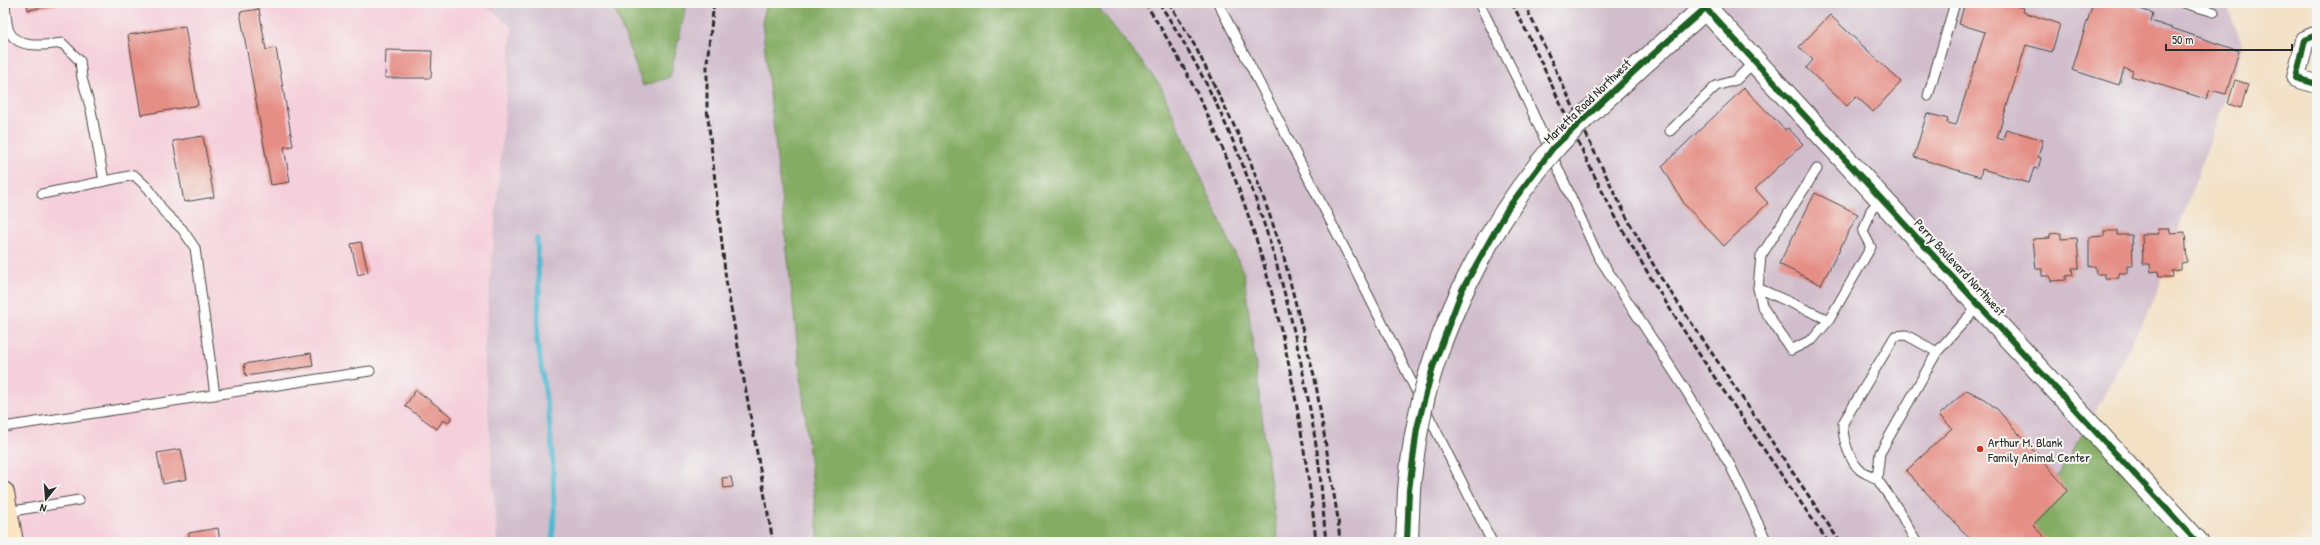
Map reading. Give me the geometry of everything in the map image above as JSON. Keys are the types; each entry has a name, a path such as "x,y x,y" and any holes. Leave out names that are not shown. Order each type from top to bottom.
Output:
{"main road":[{"path":"5,502 12,542"}],"street":[{"name":"Perry Boulevard Northwest","path":"1706,4 1755,61 2197,542"},
{"name":"Marietta Road Northwest","path":"1407,542 1409,490 1417,428 1433,367 1462,290 1508,208 1553,148 1706,4"},
{"path":"2317,35 2305,40 2296,78 2317,84"}],"lane":[{"path":"4,3 10,32 16,39 33,46 62,43 80,60 82,78 92,110 104,181"},
{"path":"1218,3 1385,326 1492,542"},
{"path":"1479,3 1520,85 1598,256 1685,389 1730,465 1767,542"},
{"path":"1928,96 1955,3"},
{"path":"2184,3 2214,12"},
{"path":"1670,130 1716,86 1736,80 1755,61"},
{"path":"1818,169 1761,256 1758,288 1762,306 1792,350 1812,339 1829,320 1870,247 1863,232 1871,210 1882,199"},
{"path":"42,194 134,175 149,189 164,212 182,229 194,248 215,395"},
{"path":"1758,288 1829,320"},
{"path":"1877,479 1880,453 1937,352 1980,305"},
{"path":"1916,542 1898,509 1877,479 1860,469 1845,443 1842,434 1843,423 1895,336 1906,335 1937,352"},
{"path":"3,427 370,371"},
{"path":"5,502 79,500"}],"shaded area":[{"path":"3,3 482,3 512,27 484,352 497,542 13,542 3,484"},
{"path":"482,3 767,3 762,22 819,542 497,542 484,352 512,27"},
{"path":"1095,3 2226,3 2243,47 2153,302 2090,422 2016,542 1278,542 1244,274 1160,85"}],"green space":[{"path":"609,3 687,3 670,77 643,86 618,17"},
{"path":"767,3 1095,3 1160,85 1244,274 1278,542 819,542 762,22"},
{"path":"2090,422 2198,542 2016,542"}],"building":[{"path":"27,3 62,3 62,4 28,10"},
{"path":"1965,3 1995,3 2006,6 2007,3 2024,8 2023,12 2060,24 2052,52 2026,45 1997,138 2003,140 2006,129 2043,140 2038,157 2041,158 2038,169 2034,168 2029,183 1982,169 1980,177 1914,157 1927,113 1948,119 1947,123 1956,125 1985,32 1959,24"},
{"path":"2093,3 2121,3 2153,13 2151,21 2239,51 2226,94 2210,90 2206,99 2131,76 2133,71 2124,68 2119,85 2072,70"},
{"path":"259,9 266,50 276,48 293,146 284,147 290,182 271,185 240,12"},
{"path":"1830,15 1901,82 1873,112 1856,96 1847,106 1806,68 1813,60 1799,47"},
{"path":"185,26 198,105 141,115 128,35"},
{"path":"386,50 432,51 431,78 385,78"},
{"path":"2235,80 2248,84 2241,108 2228,104"},
{"path":"1744,88 1785,130 1788,128 1803,144 1755,189 1768,203 1724,246 1685,205 1662,166"},
{"path":"203,136 214,197 184,202 173,141"},
{"path":"1815,193 1858,214 1821,285 1779,264"},
{"path":"2158,229 2169,229 2170,233 2185,232 2187,262 2181,263 2181,270 2172,271 2173,277 2159,277 2158,271 2151,272 2150,264 2143,264 2142,234 2159,234"},
{"path":"2104,231 2117,231 2117,235 2132,235 2133,265 2127,265 2127,273 2119,273 2119,278 2105,278 2105,274 2096,274 2095,266 2089,267 2089,237 2104,236"},
{"path":"2061,233 2061,239 2077,238 2079,268 2072,268 2073,275 2066,276 2066,280 2051,281 2050,276 2042,276 2042,269 2036,269 2033,239 2050,238 2050,234"},
{"path":"361,242 368,272 358,275 351,244"},
{"path":"311,353 313,366 246,376 244,364"},
{"path":"416,390 452,417 448,423 443,420 437,429 405,406"},
{"name":"Arthur M. Blank Family Animal Center","path":"1967,390 1984,399 1997,409 2068,490 2033,525 2049,542 1973,542 1906,471 1952,428 1939,415"},
{"path":"181,449 187,479 163,484 157,453"},
{"path":"731,477 733,487 724,488 722,478"},
{"path":"218,528 220,542 165,542 189,537 189,533"}],"waterway":[{"path":"537,239 539,291 537,341 549,416 553,465 554,516 552,542"}],"railway":[{"path":"714,3 707,62 707,109 726,280 773,542"},
{"path":"1145,3 1174,51 1200,100 1223,150 1243,200 1260,252 1275,304 1298,413 1316,542"},
{"path":"1159,3 1191,55 1243,164 1281,280 1296,339 1308,398 1318,458 1326,542"},
{"path":"1169,3 1195,46 1247,152 1282,250 1315,379 1338,519 1340,542"},
{"path":"1512,3 1594,176 1647,272 1697,351 1828,542"},
{"path":"1524,3 1628,220 1661,278 1840,542"}],"cycle path":[{"path":"1701,3 2197,542"},
{"path":"1407,542 1409,490 1417,428 1433,367 1462,290 1508,208 1553,148 1641,65 1711,3"},
{"path":"2317,35 2305,40 2296,78 2317,84"}],"place":[{"name":"Arthur M. Blank Family Animal Center","path":"1980,449"}]}
